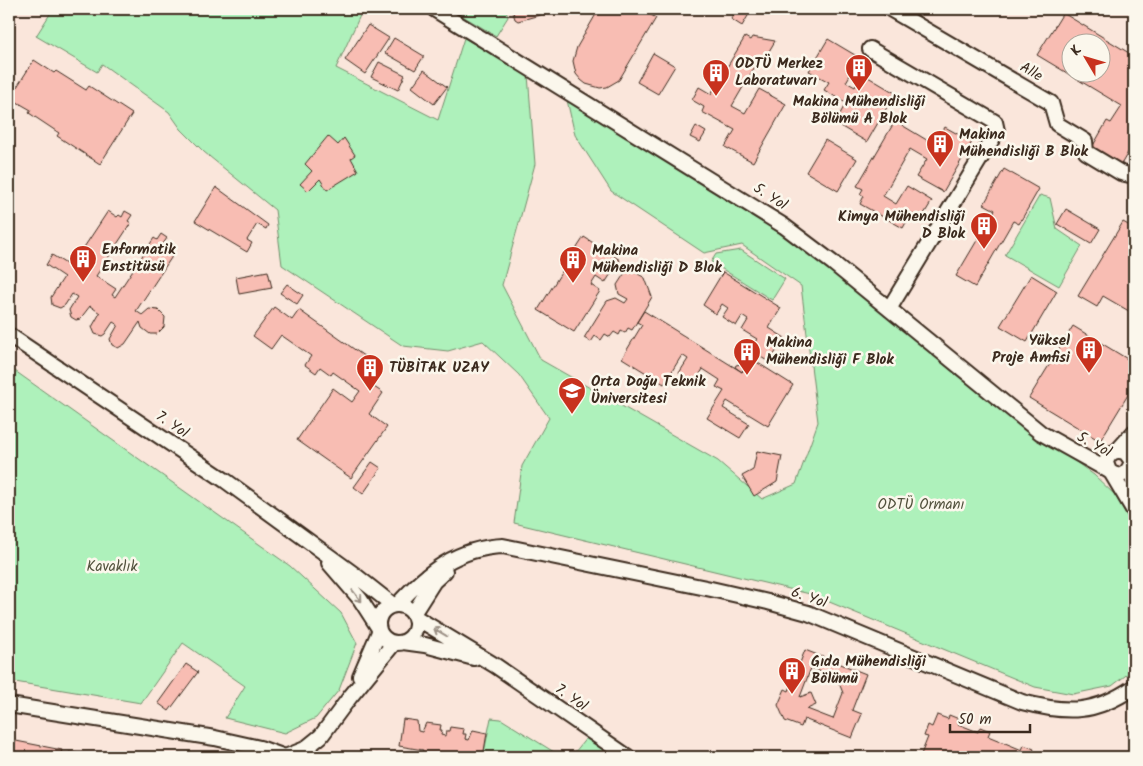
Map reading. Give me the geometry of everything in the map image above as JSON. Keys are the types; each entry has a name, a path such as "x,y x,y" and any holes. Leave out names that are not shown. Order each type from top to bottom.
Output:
{"street":[{"name":"5. Yol","path":"434,9 776,221 833,263 1041,433 1110,473"},
{"name":"Alle","path":"890,9 1051,103 1058,124 1085,141 1086,152 1121,173 1134,176"},
{"path":"870,49 995,122 997,131 889,309"},
{"name":"7. Yol","path":"9,335 226,481 395,605 406,608 414,616 496,666 628,757"},
{"path":"1134,432 1109,455 1106,463 1110,473 1134,511"},
{"name":"5. Yol","path":"1063,446 1095,454 1115,451"},
{"path":"1115,451 1126,453 1132,459 1134,490"},
{"path":"1110,473 1120,476 1124,474 1127,472 1132,459"},
{"name":"7. Yol","path":"314,545 360,598 379,630 388,641 458,654 496,666"},
{"name":"6. Yol","path":"395,605 418,582 439,566 478,548 502,546 768,602 808,613 1022,702 1048,709 1085,709 1110,702 1134,687"},
{"name":"6. Yol","path":"414,616 434,580 460,556"},
{"path":"350,697 379,630 380,615 384,610 395,605"},
{"path":"9,704 215,738 260,748 285,757 305,749 321,736 350,697 398,642 412,635 415,629 414,616"}],"shaded area":[{"name":"Orta Doğu Teknik Üniversitesi","path":"9,9 1134,9 1134,757 9,757"}],"green space":[{"name":"ODTÜ Ormanı","path":"42,9 363,9 336,68 438,120 464,38 528,75 535,164 502,285 541,360 718,461 762,499 796,484 818,422 801,286 742,245 704,253 611,191 575,135 567,100 717,191 820,259 960,378 1094,475 1115,495 1134,528 1134,669 1112,686 1073,694 1035,687 810,594 514,523 522,466 549,418 519,375 483,341 448,351 403,346 282,265 275,210 204,152 181,129 169,112 102,64 97,72 36,36 50,14"},
{"path":"451,9 506,9 508,17 496,36"},
{"path":"1040,195 1050,198 1057,229 1082,246 1059,286 1005,255"},
{"path":"741,250 785,279 772,300 711,262 716,254"},
{"name":"Kavaklık","path":"15,371 290,566 341,613 357,643 339,690 316,718 285,733 225,718 245,686 183,643 141,703 9,681 9,372"},
{"path":"491,718 501,719 554,752 550,757 483,757"},
{"path":"591,732 628,757 571,757"}],"building":[{"path":"512,9 548,9 549,11 518,21 515,19"},
{"path":"599,9 641,9 656,18 619,80 607,87 600,88 586,84 581,80 576,74 573,61 577,47"},
{"path":"737,9 752,9 742,26 731,19"},
{"path":"1063,13 1094,32 1060,32 1060,69 1037,55"},
{"path":"368,25 389,38 365,74 345,60"},
{"name":"ODTÜ Merkez Laboratuvarı","path":"745,37 750,40 752,37 775,41 765,58 760,55 755,62 757,63 732,106 745,113 759,89 786,104 753,162 725,147 735,130 702,112 704,107 692,100 699,87 711,94"},
{"path":"394,38 424,56 415,70 385,53"},
{"name":"Makina Mühendisliği Bölümü A Blok","path":"828,39 860,58 846,82 855,87 863,74 895,93 867,142 835,123 846,103 824,90 829,82 809,71"},
{"path":"1110,41 1134,56 1134,142 1119,168 1090,151 1107,121 1111,123 1122,106 1082,82 1110,82"},
{"path":"653,53 675,66 658,94 637,82"},
{"path":"34,60 86,90 89,86 132,114 100,164 57,136 59,133 29,113 31,110 10,98"},
{"path":"379,62 405,75 398,90 371,77"},
{"path":"424,70 447,87 434,104 412,87"},
{"name":"Makina Mühendisliği B Blok","path":"895,121 935,145 945,127 972,142 943,192 916,177 927,159 910,149 883,196 896,204 907,186 932,201 921,219 911,213 903,228 860,204 864,196 860,194 863,189 857,186"},
{"path":"696,126 706,132 700,142 690,137"},
{"path":"328,136 338,145 344,138 355,155 351,158 358,171 327,190 320,179 308,191 300,184 312,171 305,164"},
{"path":"825,140 857,159 838,191 806,172"},
{"name":"Kimya Mühendisliği D Blok","path":"1004,169 1039,189 1019,224 1013,221 975,287 956,276 995,210 984,204"},
{"path":"216,187 268,225 266,229 257,224 247,240 252,243 247,252 195,221"},
{"path":"1066,209 1100,229 1091,244 1057,224"},
{"name":"Enformatik Enstitüsü","path":"108,211 117,217 119,215 122,217 125,211 132,215 128,221 131,223 96,276 116,289 112,295 115,297 154,238 157,240 161,234 167,238 163,244 166,246 164,249 173,255 136,311 142,315 149,309 158,310 165,317 164,327 157,334 150,334 142,328 140,322 125,344 118,348 112,345 110,339 118,325 113,322 102,336 95,334 92,327 100,313 90,306 80,319 76,320 71,317 69,310 77,297 72,294 65,305 60,308 52,305 51,297 64,277 46,265 52,255 71,267"},
{"path":"1123,222 1134,228 1134,314 1103,296 1097,307 1078,296"},
{"name":"Makina Mühendisliği D Blok","path":"584,237 620,260 605,283 596,277 591,285 600,291 574,332 538,310 564,268 574,274 579,266 569,260"},
{"path":"628,268 645,278 652,297 632,330 628,328 625,333 621,331 619,335 614,332 610,337 605,334 601,340 595,336 591,342 584,338 607,301 616,298 625,303 628,299 619,294 617,285"},
{"path":"268,271 272,288 239,294 236,277"},
{"path":"723,272 781,308 769,328 785,338 769,362 754,353 742,372 735,367 741,364 748,353 747,349 757,339 742,330 748,320 742,316 736,326 722,317 728,308 722,304 716,314 703,305"},
{"path":"1031,275 1057,291 1027,342 1000,326"},
{"path":"287,284 303,295 297,304 280,293"},
{"name":"TÜBİTAK UZAY","path":"274,307 292,320 299,310 382,369 371,385 383,393 369,414 387,427 351,478 297,440 333,388 352,402 360,391 333,372 331,375 320,367 316,373 305,365 311,356 281,335 271,349 253,336"},
{"name":"Makina Mühendisliği F Blok","path":"644,311 742,372 750,358 793,385 768,426 727,401 723,408 749,424 740,438 707,418 724,391 716,387 720,380 703,369 695,382 679,373 688,359 682,355 664,384 622,358 642,325 637,322"},
{"name":"Yüksel Proje Amfisi","path":"1073,326 1134,363 1134,385 1100,441 1029,398"},
{"path":"757,451 782,456 777,482 754,496 742,476 753,470"},
{"path":"372,462 381,468 363,494 354,487"},
{"name":"Gıda Mühendisliği Bölümü","path":"805,650 866,674 852,710 862,714 852,738 804,719 801,727 785,721 778,705 785,689 789,691","holes":["811,668 837,678 843,693 833,719 807,709 816,705 811,693 800,697"]},
{"path":"186,664 198,672 169,711 158,703"},
{"path":"937,715 948,719 949,715 959,719 958,724 978,732 980,727 990,731 988,736 1022,750 1024,745 1034,749 1032,754 1040,757 920,757 928,737 924,736 928,725 932,727"},
{"path":"403,719 417,721 418,731 422,732 426,723 441,725 441,735 445,736 446,731 449,731 450,727 464,729 465,739 469,740 473,730 487,733 483,757 447,754 446,757 422,757 423,750 399,746"},
{"path":"11,740 62,750 60,757 9,757"},
{"path":"69,752 98,757 68,757"}],"place":[{"name":"Makina Mühendisliği Bölümü A Blok","path":"859,92"},
{"name":"ODTÜ Merkez Laboratuvarı","path":"716,97"},
{"name":"Makina Mühendisliği B Blok","path":"940,168"},
{"name":"Kimya Mühendisliği D Blok","path":"984,250"},
{"name":"Enformatik Enstitüsü","path":"83,283"},
{"name":"Makina Mühendisliği D Blok","path":"573,284"},
{"name":"Yüksel Proje Amfisi","path":"1089,374"},
{"name":"Makina Mühendisliği F Blok","path":"747,376"},
{"name":"TÜBİTAK UZAY","path":"370,392"},
{"name":"Orta Doğu Teknik Üniversitesi","path":"572,415"},
{"name":"Gıda Mühendisliği Bölümü","path":"792,695"}]}
